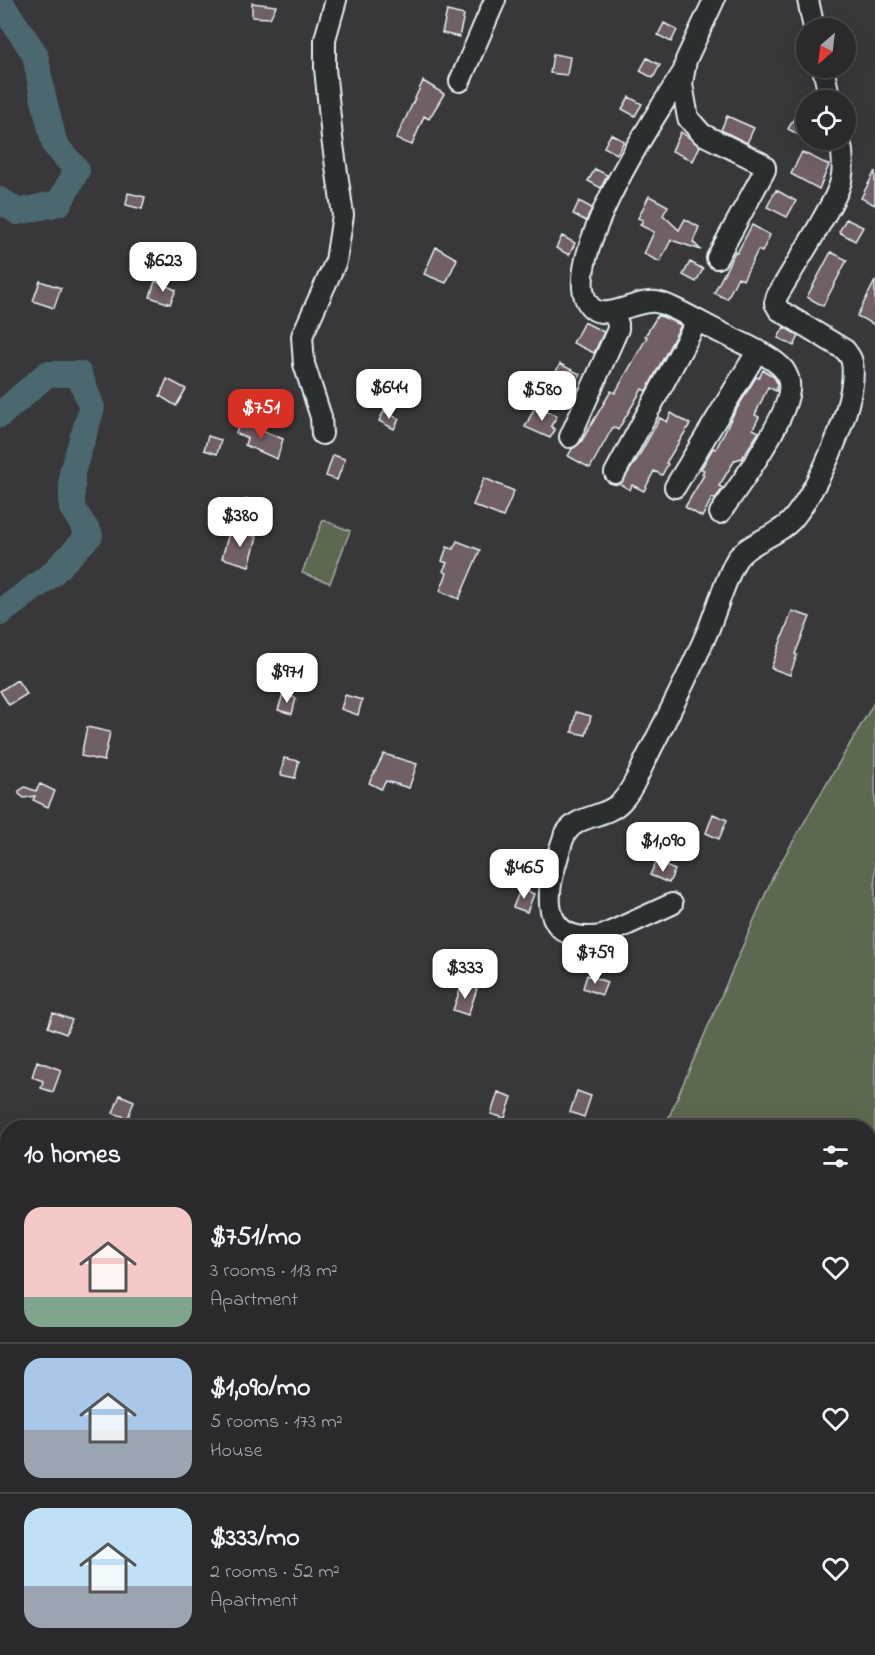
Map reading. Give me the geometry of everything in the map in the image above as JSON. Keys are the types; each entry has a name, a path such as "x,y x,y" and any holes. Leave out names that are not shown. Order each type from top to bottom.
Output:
{"street":[{"path":"322,434 321,417 304,364 303,336 336,261 343,215 325,68 325,39 336,0"},
{"path":"460,81 495,0"},
{"path":"714,0 686,60 682,84 688,118 702,134 765,167 762,178 717,258"},
{"path":"808,0 812,18"},
{"path":"684,71 611,193 596,228 585,263 585,297 590,307 597,312 613,312 630,304 653,302 668,307 777,363 784,371 789,381 785,406 757,461 720,513"},
{"path":"672,904 602,936 589,938 567,934 557,926 551,917 549,905 552,877 562,841 572,825 612,810 627,794 674,705 739,555 778,532 791,521 814,486 832,449 848,402 851,359 845,350 779,309 775,303 836,196 843,168 842,150"},
{"path":"570,437 618,329 613,312"},
{"path":"615,473 697,321"},
{"path":"675,487 757,352"}],"green space":[{"path":"323,520 350,531 330,583 302,573"},
{"path":"875,701 875,1120 667,1120 774,874"}],"building":[{"path":"252,3 276,6 270,18 252,17"},
{"path":"447,11 464,15 459,37 442,33"},
{"path":"664,23 677,30 671,42 658,35"},
{"path":"553,54 570,57 567,75 550,73"},
{"path":"647,58 660,65 653,78 640,71"},
{"path":"423,81 444,94 429,119 424,116 412,145 396,139"},
{"path":"629,97 642,104 635,116 622,109"},
{"path":"796,115 796,133 788,129"},
{"path":"727,116 754,128 747,143 721,130"},
{"path":"681,132 700,146 693,161 672,151"},
{"path":"611,134 624,141 617,154 604,147"},
{"path":"802,152 829,165 819,189 791,174"},
{"path":"595,169 607,175 601,188 588,181"},
{"path":"875,171 875,205 861,198"},
{"path":"776,190 796,201 787,217 767,207"},
{"path":"128,193 145,197 142,209 126,205"},
{"path":"649,196 668,206 663,215 679,230 685,219 699,227 693,242 701,250 671,240 660,262 644,254 654,232 640,225 643,220 638,218"},
{"path":"579,201 592,208 586,221 573,214"},
{"path":"846,219 863,227 855,241 839,232"},
{"path":"752,225 770,235 762,252 758,250 743,280 738,277 727,299 714,293"},
{"path":"562,236 575,243 569,255 556,248"},
{"path":"436,247 457,259 446,283 424,274"},
{"path":"831,252 847,260 823,306 807,297"},
{"path":"690,262 703,269 696,282 683,275"},
{"path":"40,281 61,288 54,308 33,301"},
{"path":"155,281 176,290 170,304 150,297"},
{"path":"875,281 875,325 857,316"},
{"path":"658,315 681,325 646,391 642,389 618,430 613,427 590,468 568,456 572,449 581,442 611,391 615,393"},
{"path":"584,322 604,332 594,353 573,343"},
{"path":"784,327 799,336 794,346 778,338"},
{"path":"560,364 580,374 575,385 578,388 574,397 549,385"},
{"path":"763,370 774,377 777,383 776,391 768,387 755,415 759,417 753,429 759,432 742,458 735,460 719,486 723,488 715,499 712,498 702,517 685,507 704,475 702,474 704,470 701,469 713,448 716,449 756,377 759,378"},
{"path":"167,379 186,389 176,406 160,396"},
{"path":"536,405 557,416 551,426 555,430 550,438 525,427"},
{"path":"384,411 399,419 394,429 379,421"},
{"path":"671,413 690,424 666,463 668,464 662,475 654,471 644,491 632,485 630,490 620,484 660,418 667,422"},
{"path":"240,422 283,439 277,459 245,445 247,438 236,433"},
{"path":"208,436 221,440 217,454 204,450"},
{"path":"333,455 345,459 337,480 326,476"},
{"path":"484,478 514,491 503,517 473,505"},
{"path":"248,499 256,503 256,513 241,520 239,503"},
{"path":"230,529 257,537 249,566 222,558"},
{"path":"457,541 480,550 459,599 440,591 447,573 443,571 447,563 442,561 447,547 453,549"},
{"path":"792,611 810,617 795,654 797,655 790,675 771,668"},
{"path":"17,680 27,694 9,705 0,691"},
{"path":"283,694 296,698 292,714 278,710"},
{"path":"345,695 362,700 358,715 341,709"},
{"path":"576,712 591,716 586,735 572,732"},
{"path":"87,727 110,732 104,761 81,756"},
{"path":"384,754 417,764 409,788 386,781 381,789 369,783"},
{"path":"284,758 299,761 295,778 281,775"},
{"path":"40,784 55,791 48,807 33,800 35,796 24,798 19,794 19,791 25,787 36,791"},
{"path":"713,814 727,820 719,839 706,833"},
{"path":"656,862 675,870 669,883 650,875"},
{"path":"521,888 534,894 527,912 513,907"},
{"path":"587,975 607,982 602,995 583,988"},
{"path":"462,984 477,989 468,1015 453,1010"},
{"path":"53,1013 72,1020 66,1034 48,1027"},
{"path":"37,1061 61,1070 53,1092 41,1088 43,1081 32,1077"},
{"path":"577,1091 591,1096 584,1117 570,1112"},
{"path":"498,1092 512,1097 505,1118 491,1114"},
{"path":"120,1095 134,1101 128,1118 113,1113"}],"waterway":[{"path":"0,2 35,54 55,145 77,170 59,203 18,212 0,200"},
{"path":"0,415 47,374 79,374 92,408 72,472 72,508 90,535 51,575 0,613"}]}
